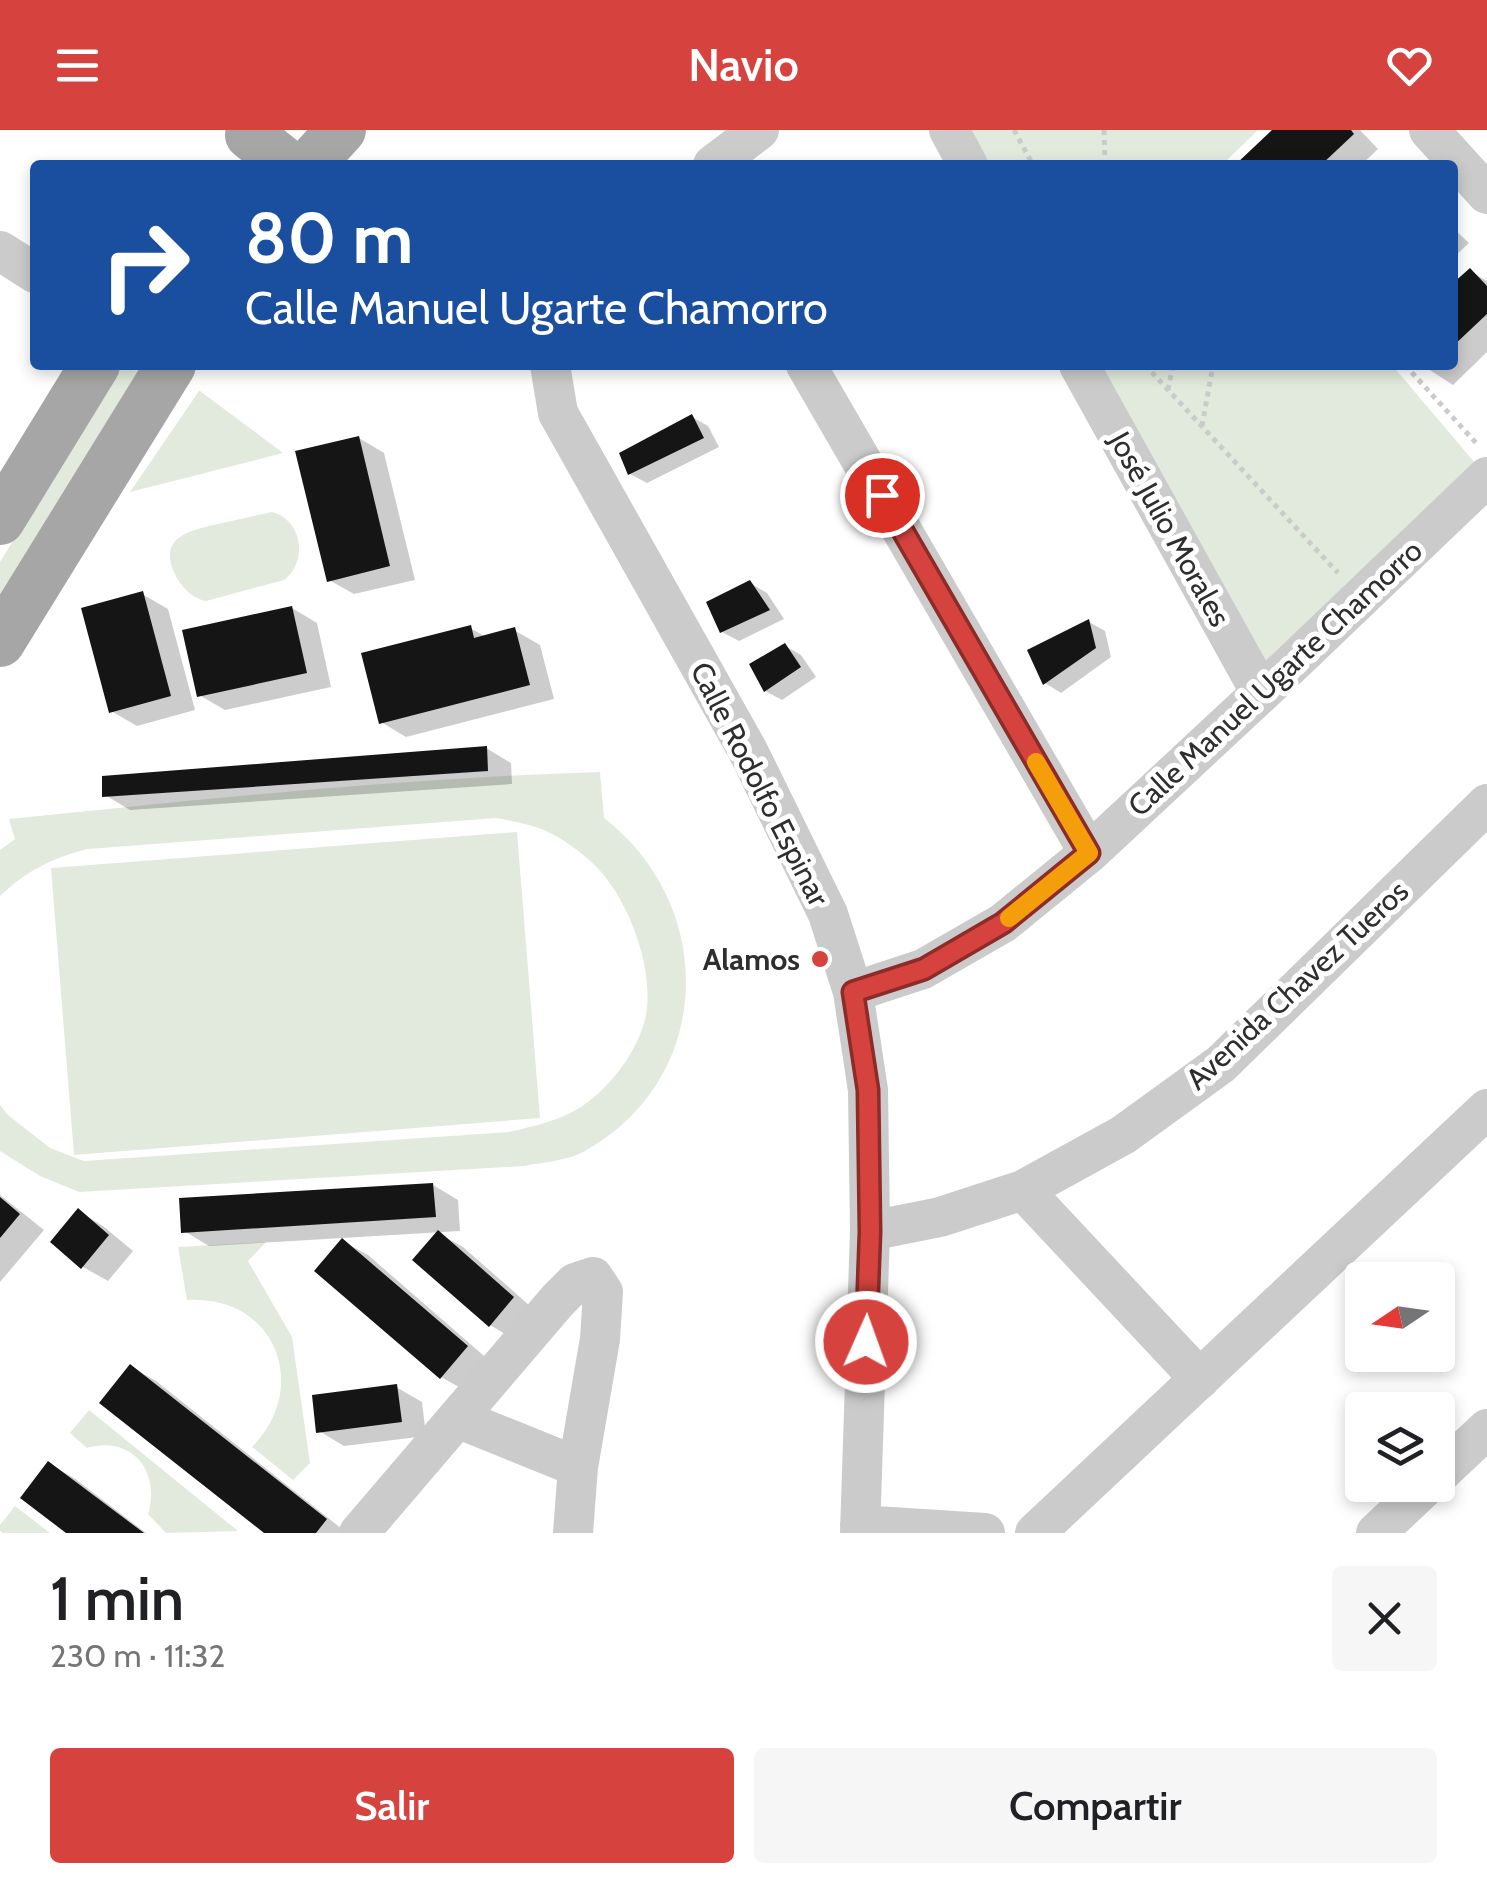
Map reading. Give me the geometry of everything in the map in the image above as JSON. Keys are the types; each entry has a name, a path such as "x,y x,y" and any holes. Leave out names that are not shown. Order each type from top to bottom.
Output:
{"main road":[{"path":"314,160 341,130"},
{"path":"0,520 92,370"},
{"path":"0,642 168,370"}],"street":[{"path":"720,160 759,130"},
{"path":"949,130 965,160"},
{"path":"1428,130 1456,160"},
{"path":"1458,163 1487,194"},
{"path":"0,251 30,270"},
{"name":"Calle Rodolfo Espinar","path":"551,370 558,413 749,754 828,914 853,992 868,1090 870,1232 860,1529"},
{"path":"809,370 1089,853"},
{"name":"José Julio Morales","path":"1082,370 1261,693"},
{"name":"Calle Manuel Ugarte Chamorro","path":"853,992 924,969 1003,923 1089,853 1487,477"},
{"name":"Avenida Chavez Tueros","path":"870,1232 940,1217 1023,1190 1124,1135 1221,1064 1487,804"},
{"path":"1036,1533 1487,1109"},
{"path":"1023,1190 1200,1379"},
{"path":"359,1533 558,1300 576,1283 593,1276 602,1292 600,1339 578,1467 572,1533"},
{"path":"457,1418 578,1467"},
{"path":"1455,1459 1487,1428"},
{"path":"1376,1533 1409,1502"},
{"path":"860,1529 985,1533"}],"path":[{"path":"1014,130 1030,160"},
{"path":"1104,130 1106,160"},
{"path":"1150,370 1361,598"},
{"path":"1168,390 1171,370"},
{"path":"1202,426 1212,370"},
{"path":"1410,370 1487,456"}],"shaded area":[{"path":"970,130 1258,130 1227,160 986,160"},
{"path":"118,370 150,370 0,621 0,562"},
{"path":"1103,370 1396,370 1475,463 1264,663"},
{"path":"199,391 283,453 130,492"},
{"path":"272,512 290,523 299,542 297,563 284,580 206,601 182,586 170,554 178,539 196,530"},
{"path":"600,772 604,818 641,855 668,898 682,944 686,992 678,1039 658,1082 626,1121 583,1152 524,1166 79,1192 40,1176 0,1151 0,1105 50,1148 84,1161 509,1132 564,1116 603,1089 637,1041 648,997 638,940 613,887 577,850 529,825 496,818 88,849 41,866 0,896 0,850 15,839 9,819 378,784"},
{"path":"517,832 540,1118 74,1155 51,868"},
{"path":"266,1242 248,1261 292,1337 310,1463 293,1480 252,1447 270,1423 279,1397 281,1372 275,1348 262,1328 242,1312 217,1302 187,1300 178,1247"},
{"path":"89,1410 238,1531 166,1533 148,1514 150,1484 139,1460 117,1447 87,1448 70,1433"},
{"path":"15,1506 50,1533 0,1531 0,1525"}],"building":[{"path":"1272,130 1351,130 1354,134 1326,160 1240,160"},
{"path":"1470,268 1487,286 1487,314 1458,341 1458,279"},
{"path":"692,414 704,438 628,475 619,453"},
{"path":"359,436 390,566 327,582 295,451"},
{"path":"750,580 770,610 720,633 706,602"},
{"path":"143,591 171,696 109,713 81,608"},
{"path":"292,606 307,673 197,697 182,630"},
{"path":"1089,619 1096,648 1043,685 1027,650"},
{"path":"471,625 474,638 515,627 530,685 379,724 361,653"},
{"path":"785,643 801,667 764,692 749,664"},
{"path":"487,746 488,771 102,797 102,776"},
{"path":"433,1183 436,1217 181,1233 179,1198"},
{"path":"0,1197 20,1214 0,1238"},
{"path":"78,1208 109,1235 81,1269 50,1242"},
{"path":"438,1230 514,1297 489,1327 412,1260"},
{"path":"342,1238 468,1346 440,1379 314,1271"},
{"path":"130,1364 327,1519 316,1533 264,1533 99,1403"},
{"path":"397,1384 402,1422 316,1433 312,1395"},
{"path":"48,1461 144,1533 66,1533 20,1498"}],"slow traffic":[{"path":"1009,918 1089,853 1036,762"}],"place":[{"name":"Alamos","path":"820,959"}],"route":[{"path":"866,1342 870,1232 868,1090 853,992 924,969 1003,923 1089,853 882,495"}]}
